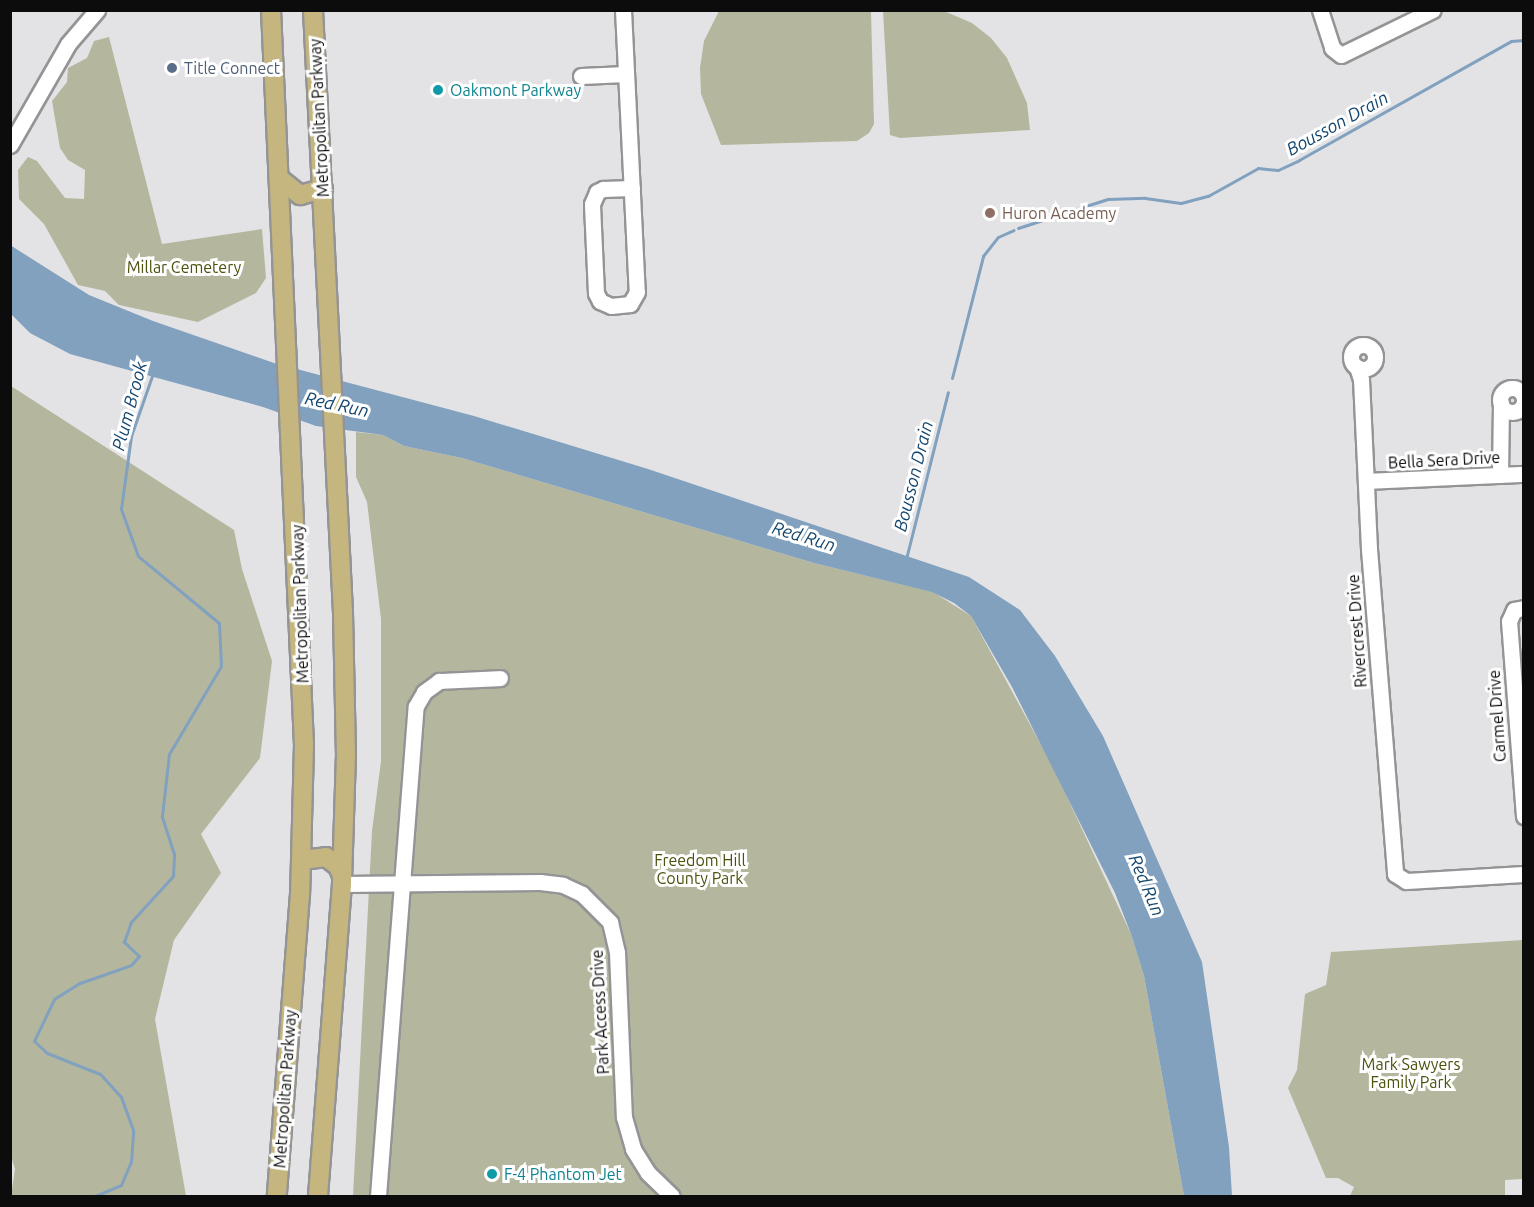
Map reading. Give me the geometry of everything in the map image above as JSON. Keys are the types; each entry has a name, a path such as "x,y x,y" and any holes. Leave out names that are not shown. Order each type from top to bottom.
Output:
{"main road":[{"name":"Metropolitan Parkway","path":"271,10 304,676 302,860 277,1197"},
{"name":"Metropolitan Parkway","path":"313,10 345,661 342,880 318,1197"},
{"path":"280,179 300,195 323,189"},
{"path":"302,860 326,857 338,866 342,880"}],"street":[{"path":"10,146 55,63 97,10"},
{"path":"623,10 638,292 630,304 611,306 600,301 596,293 592,204 597,192 603,189 632,188"},
{"path":"1320,10 1332,48 1341,55 1433,10"},
{"path":"581,76 626,74"},
{"name":"Rivercrest Drive","path":"1362,371 1366,482 1394,870 1398,878 1406,881 1524,874"},
{"path":"1500,475 1504,411"},
{"name":"Bella Sera Drive","path":"1366,482 1524,474"},
{"name":"Carmel Drive","path":"1517,610 1524,816"},
{"path":"378,1197 405,885 416,706 424,692 439,681 500,678"},
{"name":"Park Access Drive","path":"342,880 405,885 503,882 563,885 580,892 610,922 616,952 624,1117 633,1149 648,1173 672,1197"}],"green space":[{"path":"719,11 871,11 874,124 869,133 857,141 721,145 701,94 700,68 704,41"},
{"path":"883,11 944,11 972,23 991,38 1007,58 1027,103 1030,130 900,138 890,135"},
{"name":"Millar Cemetery","path":"109,37 162,244 262,229 266,278 256,293 198,322 119,305 105,291 78,285 44,224 19,199 18,170 28,157 37,161 65,198 84,199 85,170 68,160 60,148 52,101 67,82 68,68 87,58 94,41"},
{"path":"11,386 234,530 242,569 272,661 260,758 201,834 221,873 174,940 155,1019 186,1196 11,1196 15,1169 10,1153"},
{"name":"Freedom Hill County Park","path":"356,432 383,435 404,446 462,458 814,563 933,592 971,616 1053,767 1131,934 1144,976 1184,1196 353,1196 372,831 381,761 381,619 367,502 356,477"},
{"name":"Mark Sawyers Family Park","path":"1523,940 1523,1179 1505,1180 1505,1196 1350,1196 1354,1187 1338,1178 1326,1178 1288,1088 1297,1070 1305,994 1326,985 1331,952"}],"water":[{"name":"Red Run","path":"10,245 89,295 153,321 274,363 474,416 648,469 969,577 1020,610 1055,656 1103,736 1202,962 1229,1147 1232,1196 1184,1196 1144,976 1131,934 1115,893 1012,687 971,616 954,603 932,592 814,563 462,458 404,446 383,435 316,426 263,407 70,354 30,333 11,314"}],"waterway":[{"name":"Bousson Drain","path":"1018,228 1108,199 1145,198 1181,203 1208,196 1258,168 1278,170 1511,41 1524,40"},
{"name":"Bousson Drain","path":"952,378 983,256 998,237 1014,230"},
{"name":"Plum Brook","path":"95,1196 121,1185 131,1162 133,1130 121,1097 100,1074 47,1053 34,1041 54,999 80,983 131,965 139,956 124,942 131,922 173,876 174,854 162,816 169,754 221,666 219,623 138,556 121,509 131,436 152,376"},
{"name":"Bousson Drain","path":"906,559 948,392"}],"place":[{"name":"Title Connect","path":"172,68"},
{"name":"Oakmont Parkway","path":"438,90"},
{"name":"Huron Academy","path":"990,213"},
{"name":"F-4 Phantom Jet","path":"492,1174"}]}
